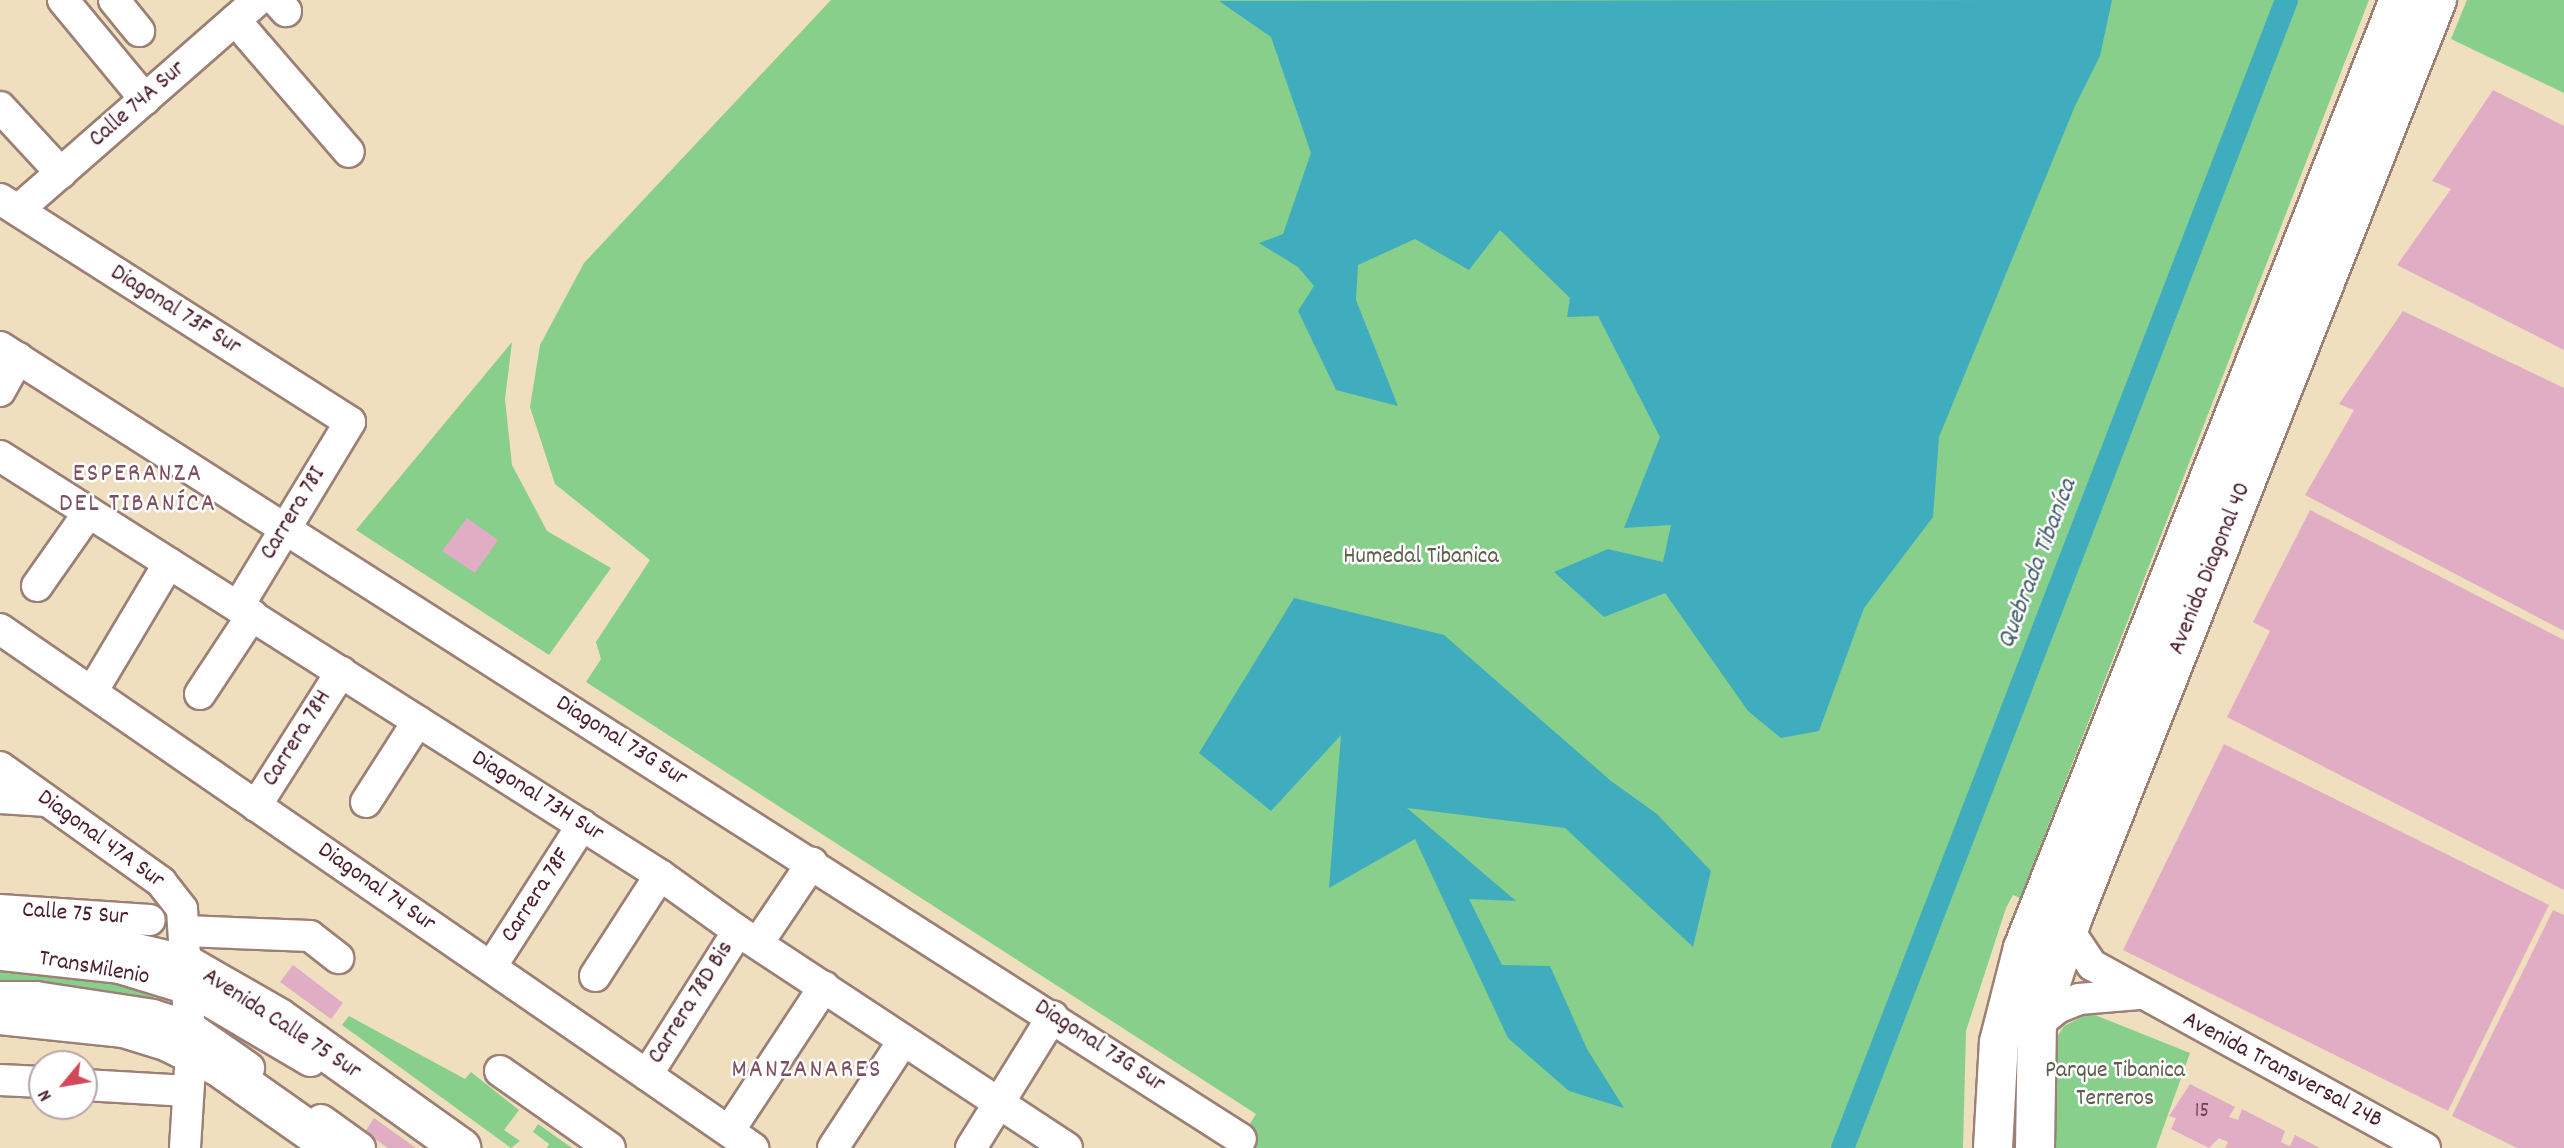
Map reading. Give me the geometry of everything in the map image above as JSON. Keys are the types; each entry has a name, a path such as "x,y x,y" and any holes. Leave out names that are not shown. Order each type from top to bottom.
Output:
{"main road":[{"name":"Avenida Diagonal 40","path":"1993,1148 1999,1042 2023,948 2399,0"},
{"name":"Avenida Diagonal 40","path":"2035,1148 2037,1025 2073,917 2437,0"},
{"name":"Avenida Calle 75 Sur","path":"0,937 90,942 187,962 279,1018 461,1148"},
{"path":"0,1015 124,1028 190,1039 334,1148"}],"street":[{"path":"63,0 145,99"},
{"path":"114,0 139,31"},
{"name":"Calle 74A Sur","path":"9,205 61,173 258,0"},
{"path":"235,20 349,152"},
{"path":"0,107 61,173"},
{"name":"Diagonal 73F Sur","path":"9,205 351,422"},
{"path":"0,391 9,352"},
{"name":"Diagonal 73G Sur","path":"9,352 1053,1016 1241,1139"},
{"name":"Carrera 78I","path":"200,694 286,529 351,422"},
{"name":"Diagonal 73H Sur","path":"3,463 89,512 660,875 903,1041 1001,1102 1067,1148"},
{"path":"37,586 89,512"},
{"path":"92,692 169,563"},
{"name":"Diagonal 74 Sur","path":"0,629 741,1140"},
{"name":"Carrera 78H","path":"256,806 341,672"},
{"path":"366,802 418,721"},
{"name":"Diagonal 47A Sur","path":"0,767 161,882 179,903 187,962"},
{"path":"0,797 47,801"},
{"name":"Carrera 78F","path":"491,967 582,825"},
{"name":"Carrera 78D Bis","path":"647,1075 748,937 812,863"},
{"path":"595,976 660,875"},
{"name":"Calle 75 Sur","path":"0,910 150,920"},
{"name":"Avenida Transversal 24B","path":"2073,917 2073,937 2081,954 2139,994 2425,1148"},
{"path":"185,1148 190,1039 187,962 310,936 338,958"},
{"name":"TransMilenio","path":"0,955 119,968 187,962 300,1055 433,1148"},
{"path":"741,1140 824,987"},
{"path":"2037,1025 2057,1009 2079,999 2139,994"},
{"name":"TransMilenio","path":"0,997 118,1007 190,1039 359,1148"},
{"path":"971,1148 1053,1016"},
{"path":"833,1148 903,1041"},
{"path":"500,1071 610,1148"},
{"path":"0,1080 28,1081"},
{"path":"98,1086 188,1091"}],"green space":[{"name":"Humedal Tibanica","path":"831,0 2369,0 2020,898 2013,895 2006,908 1966,1031 1963,1148 1235,1148 1256,1114 586,682 601,659 596,642 650,560 555,484 530,407 540,345 584,263"},
{"path":"2467,0 2564,0 2564,93 2451,39"},
{"path":"512,342 505,399 512,465 547,531 611,568 549,655 356,530"},
{"path":"0,971 129,984 155,992 151,1004 0,986"},
{"name":"Parque Tibanica Terreros","path":"2090,1013 2190,1053 2156,1148 2054,1148 2055,1040 2064,1026"},
{"path":"349,1016 465,1079 471,1072 519,1110 504,1130 520,1141 511,1148 342,1025"},
{"path":"538,1124 572,1148 547,1148 549,1144 533,1132"}],"water":[{"path":"2112,0 2100,56 2075,106 1939,437 1933,517 1864,608 1819,731 1781,738 1748,711 1665,593 1604,617 1554,572 1608,549 1663,562 1671,525 1624,528 1660,437 1598,316 1567,317 1570,298 1500,230 1469,270 1415,239 1358,265 1356,300 1398,406 1336,390 1298,311 1314,286 1298,267 1259,243 1283,234 1311,153 1271,37 1219,1"},
{"path":"1294,598 1444,635 1611,781 1657,814 1711,871 1693,947 1565,828 1407,808 1516,901 1469,899 1502,965 1550,966 1587,1049 1624,1108 1569,1091 1508,1038 1415,839 1329,888 1341,735 1271,811 1199,753"}],"building":[{"path":"2493,90 2564,126 2564,350 2397,265 2451,189 2432,181"},
{"path":"2403,311 2564,388 2564,631 2305,495 2354,410 2339,404"},
{"path":"2310,510 2564,640 2564,890 2227,717 2270,631 2253,622"},
{"path":"467,518 498,540 475,573 442,551"},
{"path":"2224,744 2549,905 2448,1111 2123,950"},
{"path":"2553,910 2564,915 2564,1148 2517,1148 2452,1116"},
{"path":"293,965 343,1003 331,1019 280,982"},
{"path":"2190,1084 2235,1107 2229,1117 2238,1120 2242,1109 2285,1131 2281,1142 2290,1146 2295,1135 2320,1148 2225,1148 2228,1142 2219,1138 2209,1148 2171,1129 2176,1118 2169,1116"},
{"path":"374,1118 416,1148 388,1148 365,1132"}],"waterway":[{"name":"Quebrada Tibaníca","path":"1842,1148 2286,0"}],"district":[{"name":"ESPERANZA DEL TIBANÍCA","path":"138,490"},
{"name":"MANZANARES","path":"807,1071"}]}
